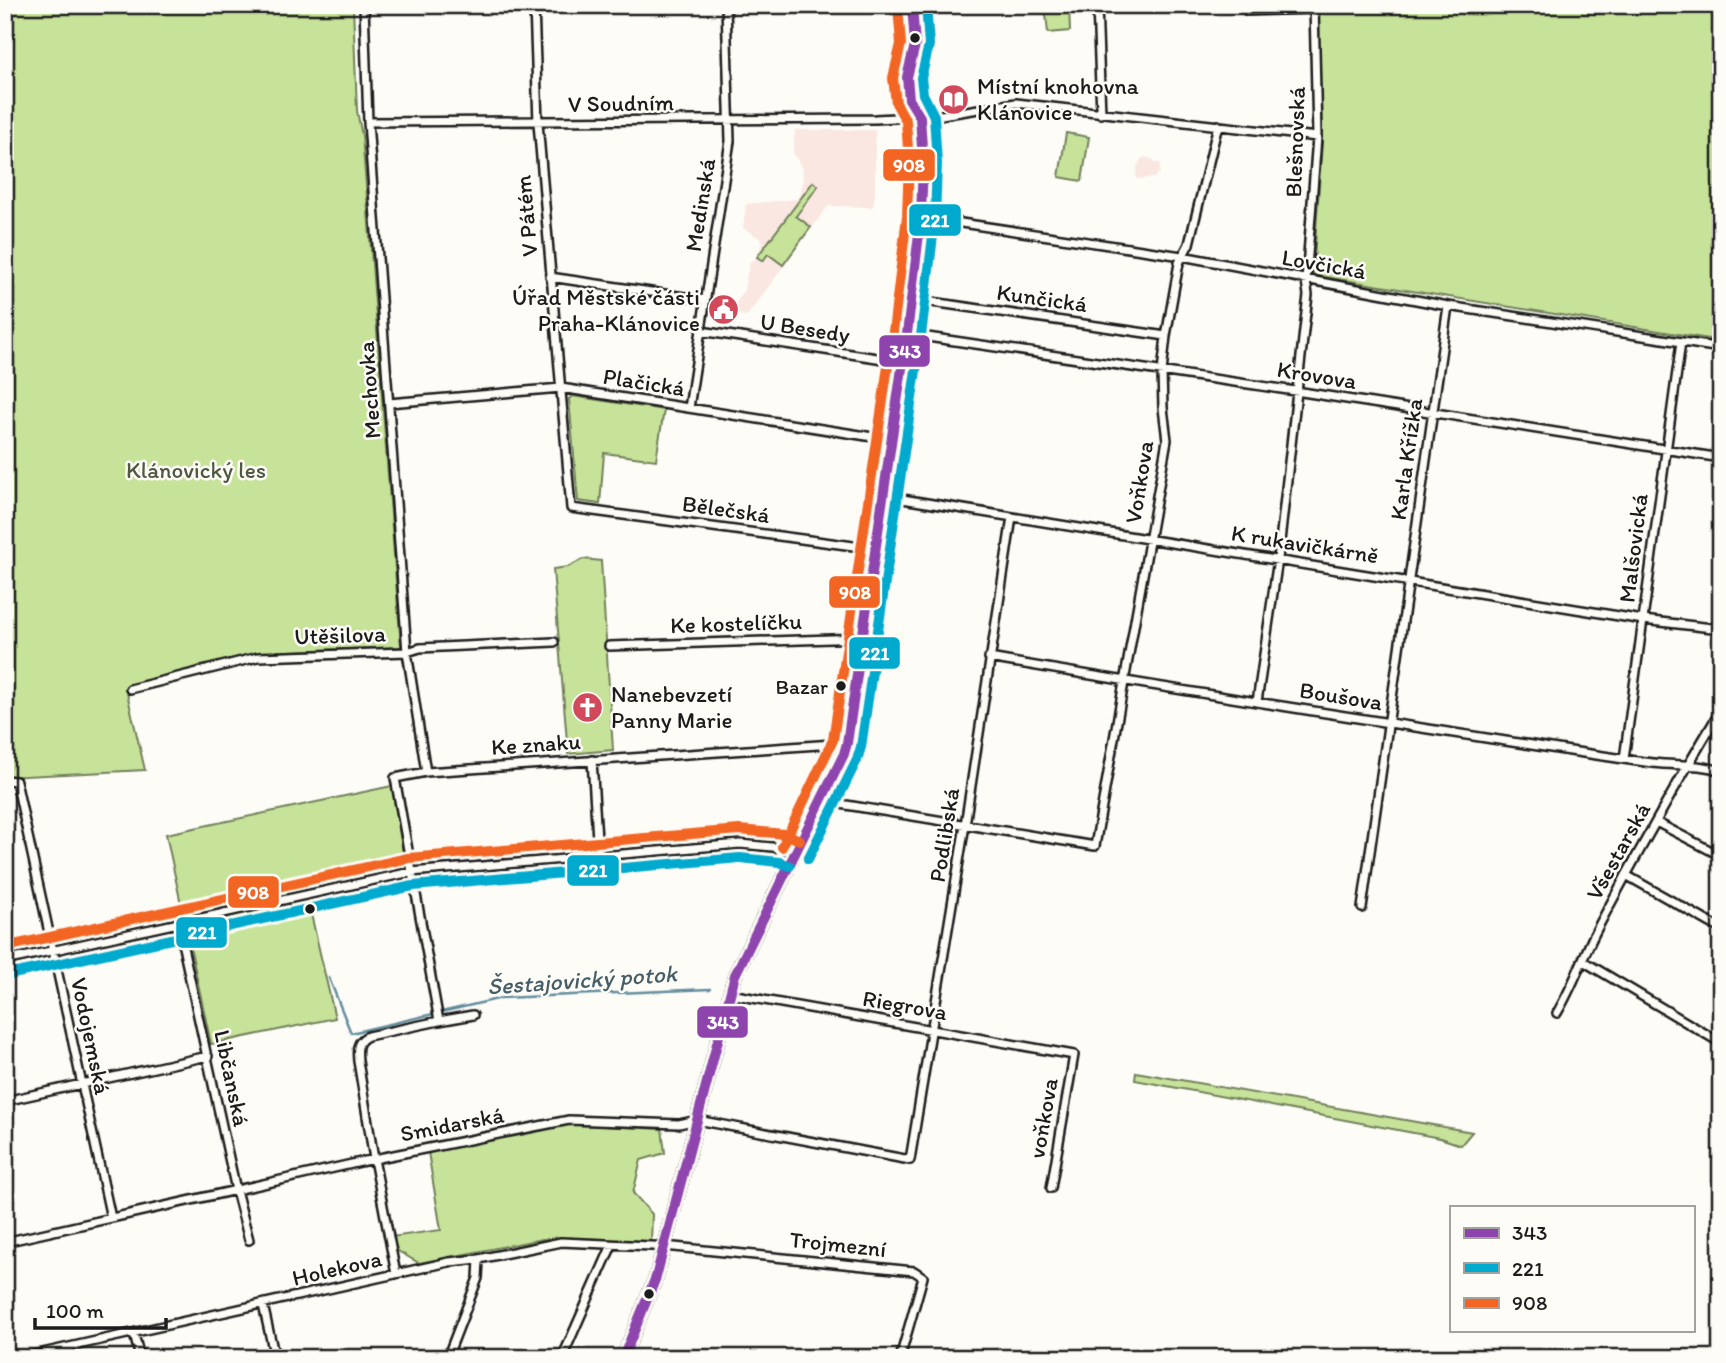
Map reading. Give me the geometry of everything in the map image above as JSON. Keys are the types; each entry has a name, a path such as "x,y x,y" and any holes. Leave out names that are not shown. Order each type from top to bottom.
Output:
{"street":[{"name":"Mechovka","path":"364,5 368,122 407,652 426,772"},
{"name":"V Pátém","path":"534,5 538,123 571,508"},
{"name":"Medinská","path":"690,408 730,141 726,5"},
{"path":"623,1358 651,1293 735,975 845,754 907,334 921,217 923,162 912,5"},
{"path":"1097,5 1101,114"},
{"path":"1247,11 1314,7"},
{"name":"Blešnovská","path":"1257,702 1278,559 1308,295 1306,281 1317,137 1314,7"},
{"name":"V Soudním","path":"368,122 875,119 920,117 1016,103 1317,137"},
{"name":"Voňkova","path":"965,825 1095,846 1167,440 1162,372 1179,263 1189,244 1218,125"},
{"name":"Lovčická","path":"921,217 1182,256 1448,306 1721,348"},
{"path":"550,277 705,300"},
{"name":"Kunčická","path":"911,299 1167,336"},
{"name":"Karla Křížka","path":"1362,908 1448,306"},
{"name":"U Besedy","path":"701,331 902,362"},
{"name":"Krovova","path":"907,334 1721,457"},
{"name":"Malšovická","path":"1624,759 1681,342"},
{"name":"Plačická","path":"389,403 561,388 891,440"},
{"name":"K rukavičkárně","path":"884,496 1643,620 1721,629"},
{"name":"Bělečská","path":"571,508 876,549"},
{"name":"Podlibská","path":"911,1160 1012,517"},
{"name":"Ke kostelíčku","path":"609,646 863,638"},
{"name":"Utěšilova","path":"130,689 258,657 407,652 420,648 554,642"},
{"name":"Boušova","path":"989,658 1387,723 1624,759 1678,766 1705,766 1721,771"},
{"name":"Všestarská","path":"1557,1013 1571,990 1594,935 1626,875 1721,710"},
{"name":"Ke znaku","path":"411,872 395,778 426,772 847,743"},
{"path":"592,760 598,855"},
{"name":"Vodojemská","path":"5,780 16,780 111,1218"},
{"path":"822,801 965,825"},
{"path":"1656,822 1721,856"},
{"path":"5,961 411,872 740,845 782,848 795,853"},
{"path":"411,872 438,1019"},
{"path":"1626,875 1721,929"},
{"name":"Libčanská","path":"178,925 249,1240"},
{"path":"1583,961 1721,1043"},
{"name":"Riegrova","path":"730,994 1074,1055"},
{"path":"396,1274 358,1061 359,1042 365,1037 438,1019 473,1015"},
{"name":"voňkova","path":"1051,1188 1074,1055"},
{"path":"5,1101 208,1056"},
{"name":"Smidarská","path":"5,1242 374,1159 569,1120 679,1124 697,1120 911,1160"},
{"name":"Holekova","path":"20,1358 449,1262 479,1259 562,1242 664,1247"},
{"path":"562,1358 612,1245"},
{"name":"Trojmezní","path":"664,1247 914,1271 923,1277 900,1358"},
{"path":"447,1358 480,1272 479,1259"},
{"path":"263,1304 275,1358"},
{"path":"134,1334 140,1358"}],"shaded area":[{"path":"795,130 875,130 873,207 828,206 747,316 731,313 744,289 750,261 755,260 762,243 760,238 743,228 746,204 797,199 800,196 803,178 802,168 793,152"},
{"path":"1145,157 1154,160 1154,163 1160,163 1160,172 1154,178 1136,179 1137,167"}],"green space":[{"name":"Klánovický les","path":"5,5 353,5 357,111 362,136 401,647 259,652 136,683 126,689 145,770 5,777"},
{"path":"1045,5 1069,5 1070,31 1048,33"},
{"path":"1318,5 1721,5 1721,341 1313,275 1322,142"},
{"path":"1066,133 1089,137 1082,181 1059,177"},
{"path":"813,182 818,186 796,216 811,227 783,265 768,254 763,261 757,257"},
{"path":"572,396 664,410 656,460 604,453 600,504 578,501 569,399"},
{"path":"583,559 601,561 613,750 568,754 553,569 568,567"},
{"path":"392,786 405,865 305,888 335,1018 211,1044 166,834"},
{"path":"1136,1072 1472,1132 1461,1145 1440,1138 1135,1080"},
{"path":"564,1124 662,1129 665,1153 641,1160 633,1193 652,1214 651,1243 542,1239 419,1263 398,1251 391,1237 441,1230 428,1152"}],"waterway":[{"name":"Šestajovický potok","path":"329,978 351,1033 502,998 710,989"}],"transit line":[{"name":"343","path":"623,1358 656,1277 735,975 847,743 907,334 921,217 923,162 920,117 909,99 907,77 915,45 912,5"},
{"name":"221","path":"808,859 861,747 921,336 935,219 937,163 934,116 923,94 921,78 929,45 926,5"},
{"name":"908","path":"782,847 833,740 893,332 907,216 909,162 906,121 896,103 893,78 901,44 898,6"},
{"name":"908","path":"5,947 408,858 739,830 785,834 800,840"},
{"name":"221","path":"8,975 413,886 740,858 779,862 790,866"}],"place":[{"name":"Místní knohovna Klánovice","path":"954,99"},
{"name":"Úřad Městské části Praha-Klánovice","path":"723,310"},
{"name":"Bazar","path":"841,686"},
{"name":"Nanebevzetí Panny Marie","path":"588,707"}]}
